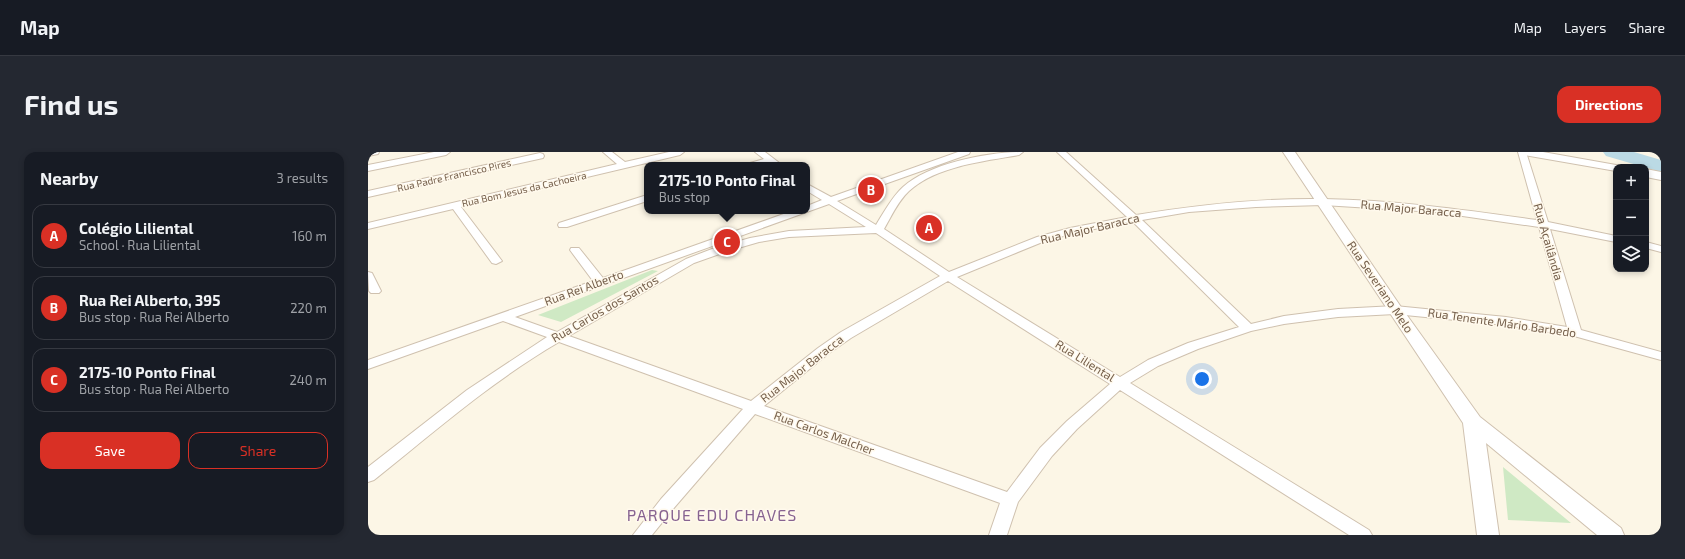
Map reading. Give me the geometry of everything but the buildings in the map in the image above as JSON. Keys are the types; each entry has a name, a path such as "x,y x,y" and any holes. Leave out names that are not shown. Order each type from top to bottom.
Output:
{"street":[{"path":"368,153 375,152"},
{"path":"368,168 446,152"},
{"path":"607,152 623,166"},
{"name":"Rua Bom Jesus da Cachoeira","path":"368,226 680,152"},
{"path":"759,152 773,162"},
{"path":"810,208 966,152"},
{"path":"878,230 900,197 914,183 966,162 1019,152"},
{"path":"1061,152 1134,218 1248,328"},
{"name":"Rua Severiano Melo","path":"1289,152 1395,310 1473,422"},
{"path":"1523,152 1613,167"},
{"name":"Rua Açailândia","path":"1523,152 1542,224 1575,332"},
{"name":"Rua Padre Francisco Pires","path":"368,194 540,156"},
{"path":"763,162 770,160"},
{"path":"1649,174 1661,176"},
{"name":"Rua Liliental","path":"810,189 878,230 948,276 1363,535"},
{"path":"563,225 644,199"},
{"name":"Rua Major Baracca","path":"642,535 667,504 753,407 846,335 948,276 1041,239 1070,231 1134,218 1219,206 1323,202 1435,209 1542,224 1613,238"},
{"path":"455,205 496,261"},
{"name":"Rua Rei Alberto","path":"368,365 793,214"},
{"name":"Rua Carlos dos Santos","path":"368,476 472,393 557,336 690,261 747,241 777,236 809,232 878,230"},
{"path":"1649,246 1661,249"},
{"path":"574,250 600,282"},
{"path":"368,275 375,291"},
{"name":"Rua Tenente Mário Barbedo","path":"998,535 1010,500 1046,452 1072,425 1119,383 1154,363 1193,346 1248,328 1284,320 1338,313 1395,310 1506,321 1575,332 1661,356"},
{"name":"Rua Carlos Malcher","path":"503,316 1010,500"},
{"path":"1473,422 1488,535"},
{"path":"1473,422 1613,535"}],"green space":[{"path":"652,270 658,271 561,322 538,315"},
{"path":"1503,467 1571,523 1508,520"}],"waterway":[{"path":"1613,152 1661,166"}],"place":[{"name":"Rua Rei Alberto, 395","path":"871,190"},
{"name":"Colégio Liliental","path":"929,228"},
{"name":"2175-10 Ponto Final","path":"727,242"}],"district":[{"name":"PARQUE EDU CHAVES","path":"712,515"}]}
